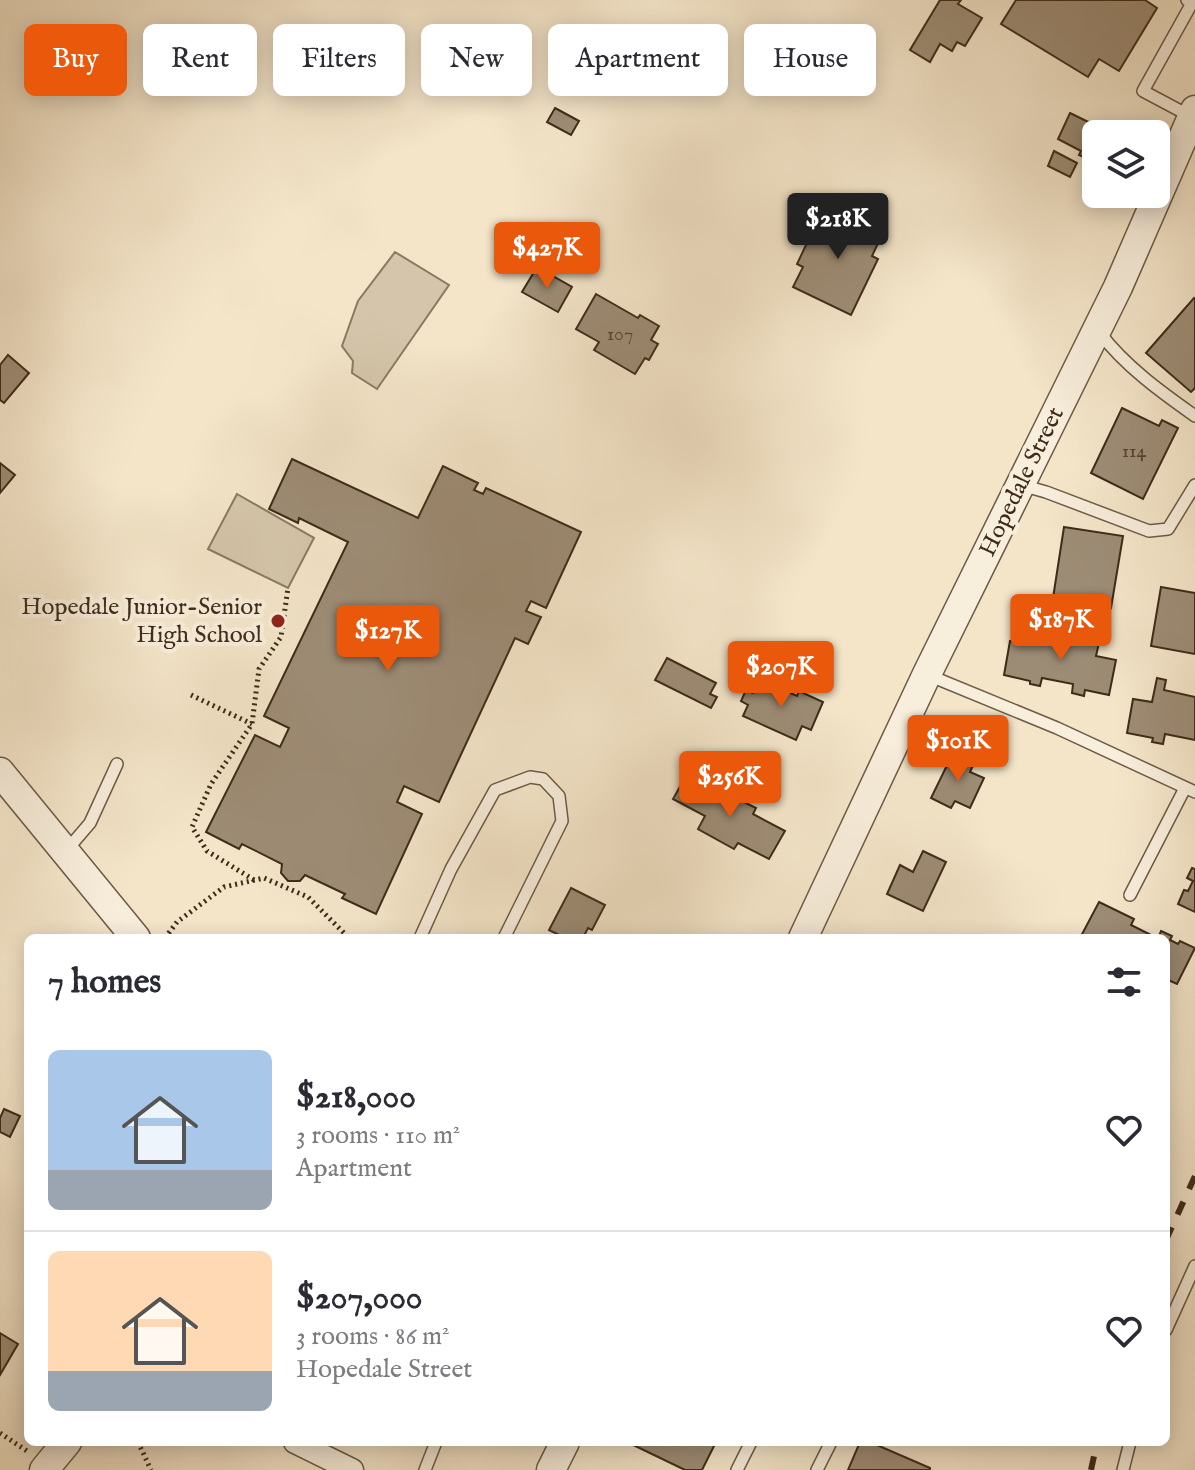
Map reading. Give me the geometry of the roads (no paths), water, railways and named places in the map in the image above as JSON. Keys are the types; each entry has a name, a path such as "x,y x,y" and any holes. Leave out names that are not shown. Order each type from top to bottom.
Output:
{"street":[{"name":"Hopedale Street","path":"805,934 927,674 1124,273 1194,114"},
{"path":"0,772 133,934"},
{"path":"36,1461 60,1446"},
{"path":"303,1446 352,1470"}],"lane":[{"path":"1187,0 1192,3 1143,91 1194,114"},
{"path":"1097,329 1114,351 1195,416"},
{"path":"1020,485 1149,531 1168,529 1195,485"},
{"path":"927,674 1057,728 1190,790 1130,895"},
{"path":"65,852 90,823 117,764"},
{"path":"422,934 451,869 495,790 530,777 543,779 559,796 562,821 506,934"},
{"path":"1170,1321 1195,1266"},
{"path":"425,1470 434,1446"},
{"path":"737,1470 749,1446"},
{"path":"817,1470 829,1446"},
{"path":"1123,1470 1129,1446"}],"railway":[{"path":"1170,1231 1195,1176"},
{"path":"1091,1470 1096,1446"}],"place":[{"name":"Hopedale Junior-Senior High School","path":"278,621"}]}
